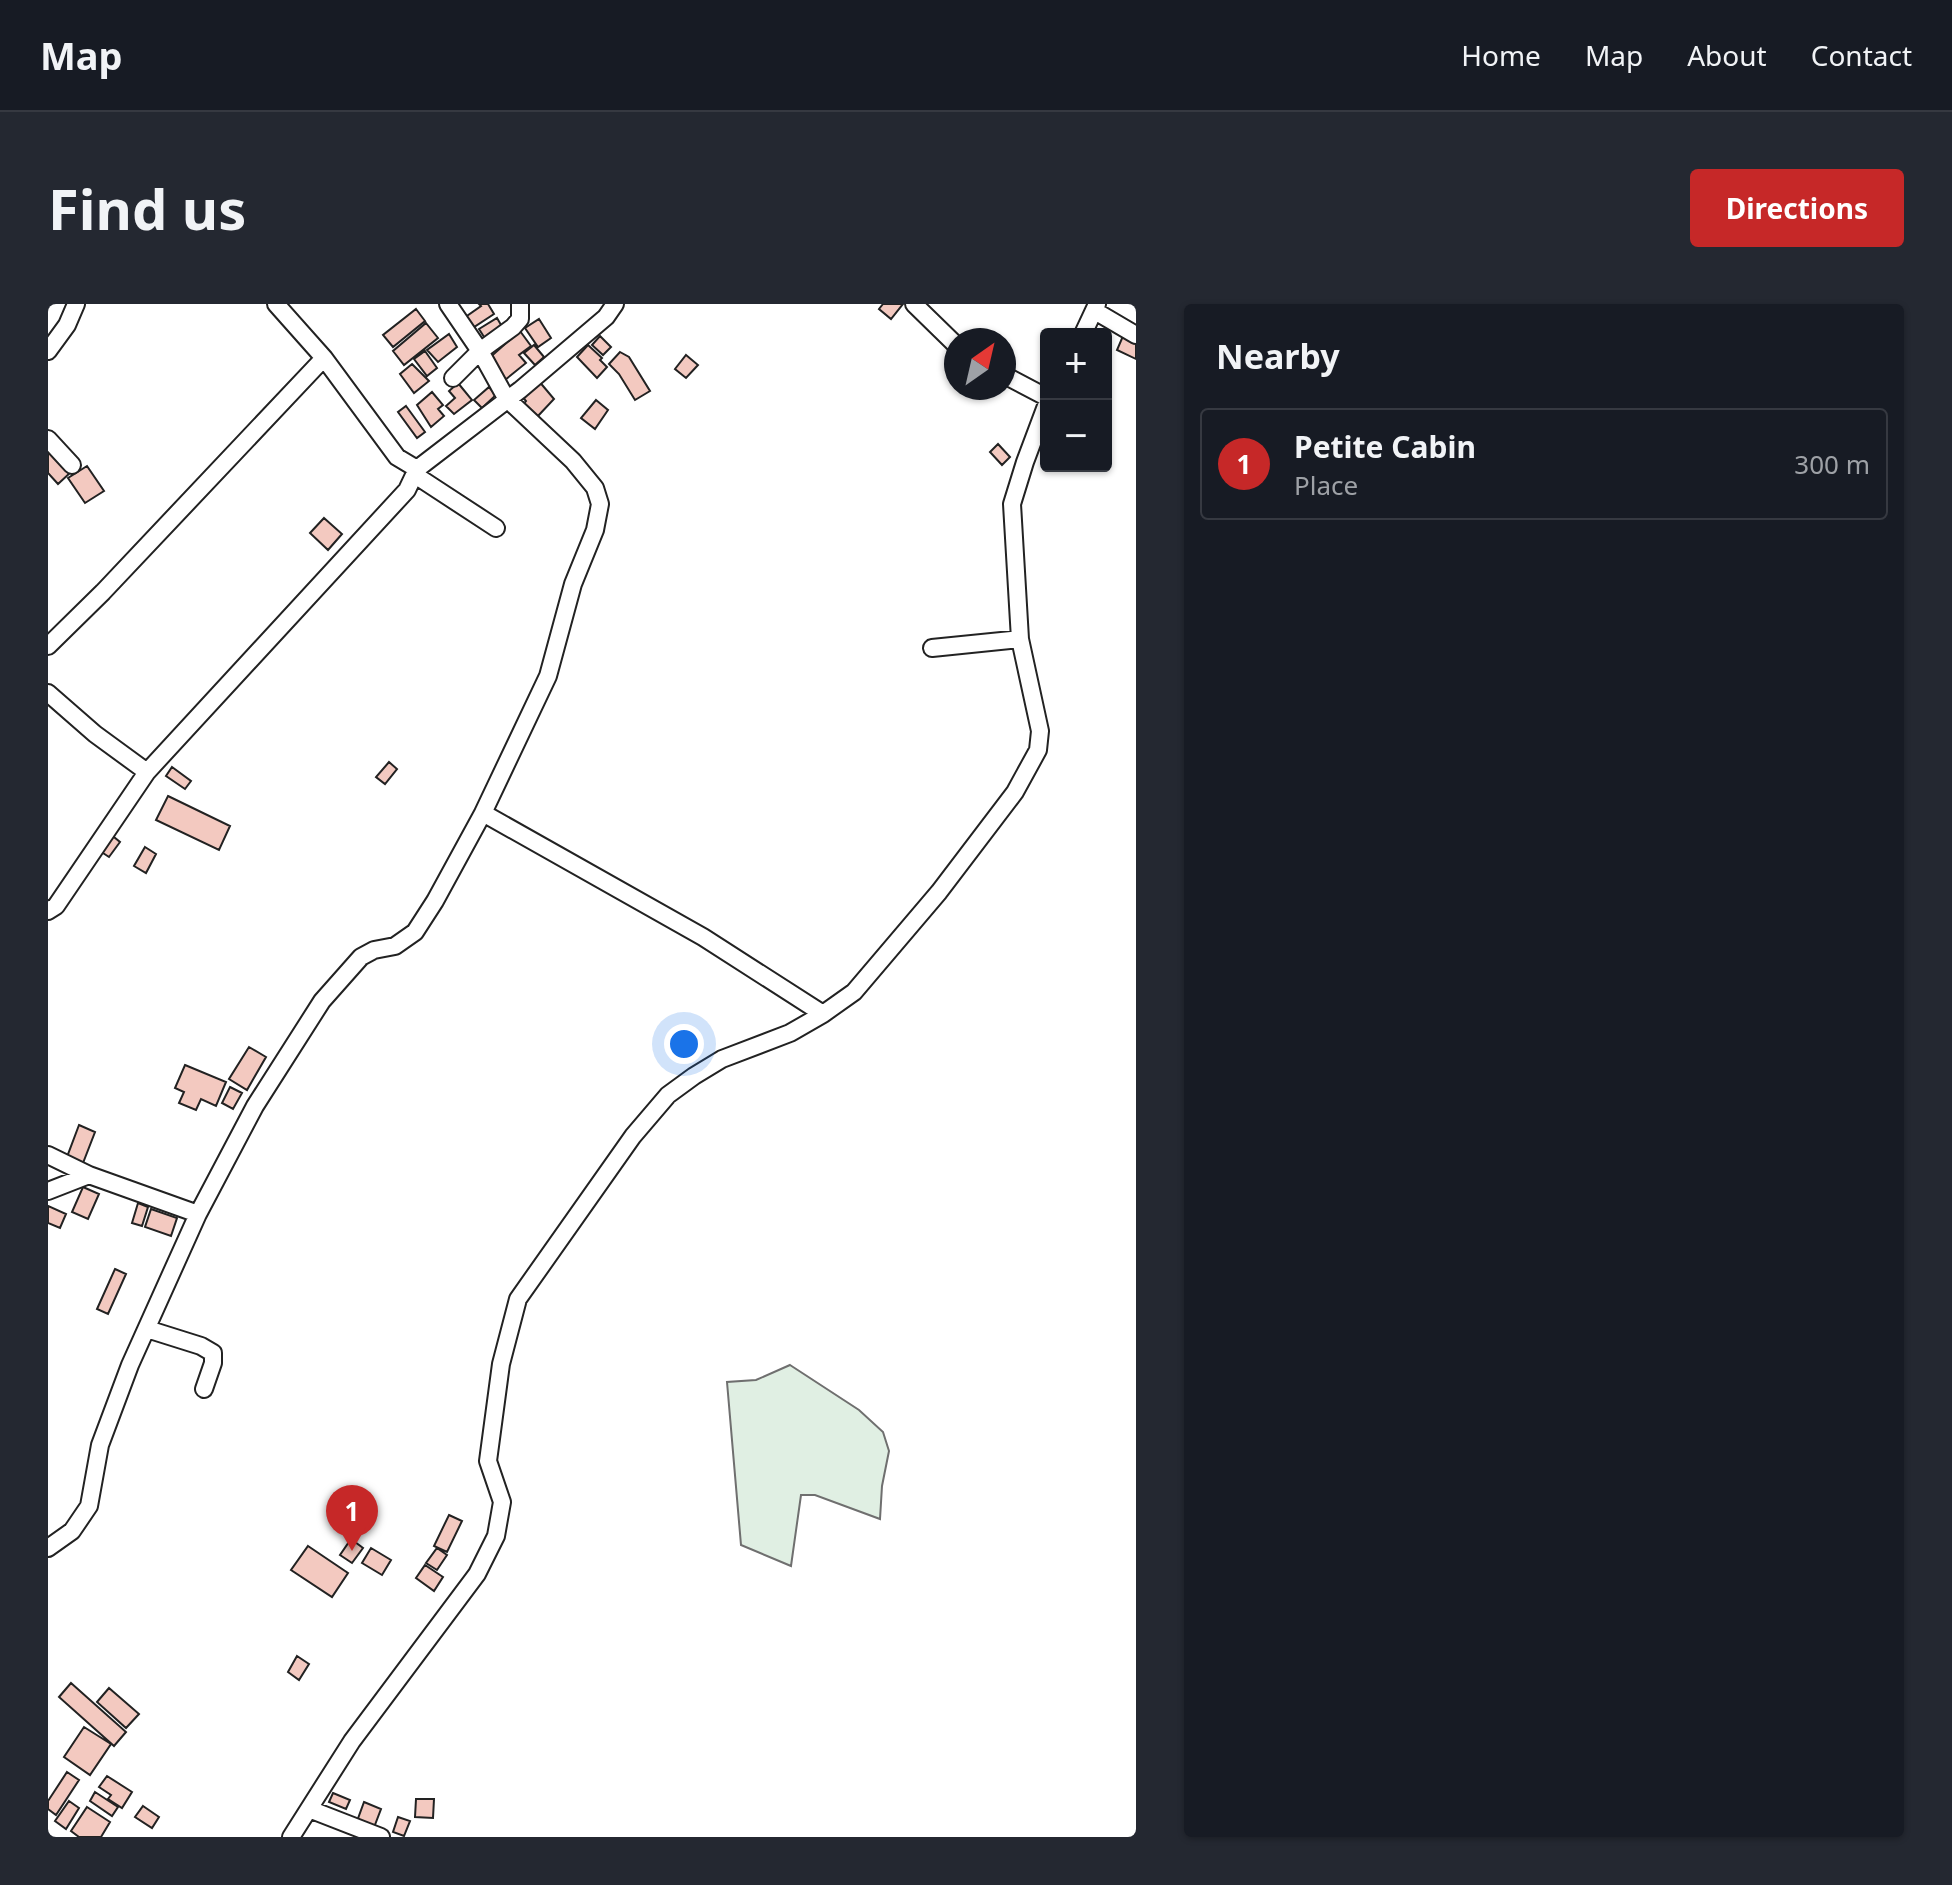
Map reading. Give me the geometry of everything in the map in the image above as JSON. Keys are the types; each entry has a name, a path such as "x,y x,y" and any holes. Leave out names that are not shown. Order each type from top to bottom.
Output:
{"street":[{"path":"48,351 67,325 76,304"},
{"path":"276,304 324,358 397,457 496,528"},
{"path":"48,1548 72,1531 89,1506 100,1445 130,1365 198,1214 255,1106 322,1001 361,957 374,950 395,946 415,932 483,813 548,676 573,584 595,530 600,504 595,488 586,475 506,398 480,351 448,304"},
{"path":"453,378 480,351 518,322 520,304"},
{"path":"48,911 56,906 147,772 407,490 416,472 606,317 615,304"},
{"path":"914,304 944,333"},
{"path":"1086,328 1096,308 1136,335"},
{"path":"48,646 111,584 324,358"},
{"path":"1016,381 1040,394"},
{"path":"291,1837 352,1741 477,1574 496,1536 502,1502 488,1461 501,1364 518,1299 633,1136 668,1095 722,1059 790,1033 854,992 975,847 1032,764 1040,742 1040,731 1020,639 1012,504 1040,422"},
{"path":"48,439 72,465"},
{"path":"932,648 1020,639"},
{"path":"48,693 95,734 147,772"},
{"path":"483,813 703,937 823,1014"},
{"path":"48,1155 89,1175 198,1214"},
{"path":"48,1191 89,1175"},
{"path":"147,1329 201,1346 213,1353 213,1363 204,1389"},
{"path":"309,1809 381,1837"}],"green space":[{"path":"790,1365 859,1410 883,1432 889,1451 880,1519 815,1495 801,1495 791,1566 741,1545 727,1382 756,1380"}],"building":[{"path":"479,304 488,304 494,314 471,329 464,318 481,306"},
{"path":"883,304 903,304 891,319 879,309"},
{"path":"416,309 425,321 393,347 383,335"},
{"path":"497,318 504,330 486,340 479,329"},
{"path":"539,319 551,338 538,347 525,328"},
{"path":"426,323 438,338 404,365 393,351"},
{"path":"520,331 531,346 519,355 526,363 505,380 487,360"},
{"path":"449,334 457,347 438,362 427,350"},
{"path":"600,336 611,347 603,355 592,345"},
{"path":"1123,336 1136,341 1136,359 1117,350"},
{"path":"534,345 544,357 535,365 524,353"},
{"path":"588,345 607,367 597,378 577,357"},
{"path":"425,351 437,368 427,376 414,359"},
{"path":"620,352 629,357 650,391 635,400 609,364"},
{"path":"686,355 698,365 686,378 675,369"},
{"path":"412,364 429,381 414,393 400,374"},
{"path":"538,380 554,399 537,417 523,405 526,401 520,394"},
{"path":"458,383 472,400 454,414 446,406 455,398 449,391"},
{"path":"489,387 496,395 482,408 474,400"},
{"path":"432,392 443,405 438,409 444,416 431,427 417,405"},
{"path":"596,400 608,410 595,429 581,418"},
{"path":"406,406 425,432 417,438 398,412"},
{"path":"998,444 1010,457 1002,465 990,452"},
{"path":"48,447 71,472 58,484 48,473"},
{"path":"87,466 104,491 85,503 68,478"},
{"path":"324,518 342,534 328,550 310,533"},
{"path":"389,762 397,769 385,784 376,777"},
{"path":"172,767 191,781 185,789 166,776"},
{"path":"168,796 230,826 219,850 156,820"},
{"path":"109,833 120,842 109,857 97,849"},
{"path":"145,847 156,854 146,873 134,866"},
{"path":"249,1047 266,1057 247,1090 229,1079"},
{"path":"185,1065 226,1082 216,1106 201,1099 196,1110 179,1103 184,1092 175,1088"},
{"path":"230,1087 242,1093 233,1109 222,1103"},
{"path":"79,1125 95,1132 83,1163 67,1157"},
{"path":"83,1187 99,1194 88,1219 72,1212"},
{"path":"138,1203 148,1207 142,1226 132,1223"},
{"path":"48,1206 66,1214 60,1228 48,1223"},
{"path":"151,1209 177,1218 171,1236 145,1227"},
{"path":"115,1269 126,1274 108,1314 97,1309"},
{"path":"347,1511 361,1521 351,1533 337,1524"},
{"path":"449,1515 462,1521 447,1552 434,1546"},
{"path":"351,1539 363,1548 352,1563 340,1555"},
{"path":"308,1546 348,1573 332,1597 291,1570"},
{"path":"371,1548 391,1560 382,1575 362,1563"},
{"path":"437,1548 447,1555 437,1570 426,1563"},
{"path":"425,1565 443,1577 434,1591 416,1578"},
{"path":"297,1656 309,1664 299,1680 288,1672"},
{"path":"71,1683 126,1732 114,1746 59,1697"},
{"path":"109,1688 139,1714 126,1728 97,1702"},
{"path":"84,1727 111,1744 90,1775 64,1757"},
{"path":"67,1772 79,1780 56,1815 48,1809 48,1801"},
{"path":"107,1776 132,1792 122,1808 108,1799 111,1795 99,1787"},
{"path":"95,1792 118,1807 112,1816 90,1801"},
{"path":"333,1793 350,1800 346,1809 329,1802"},
{"path":"416,1799 434,1799 433,1818 415,1817"},
{"path":"69,1801 79,1808 66,1829 55,1821"},
{"path":"364,1802 381,1809 373,1830 356,1824"},
{"path":"143,1806 159,1817 152,1828 135,1817"},
{"path":"87,1807 110,1822 101,1837 79,1837 71,1831"},
{"path":"398,1817 410,1821 404,1836 393,1832"}],"place":[{"name":"Petite Cabin","path":"352,1551"}]}
